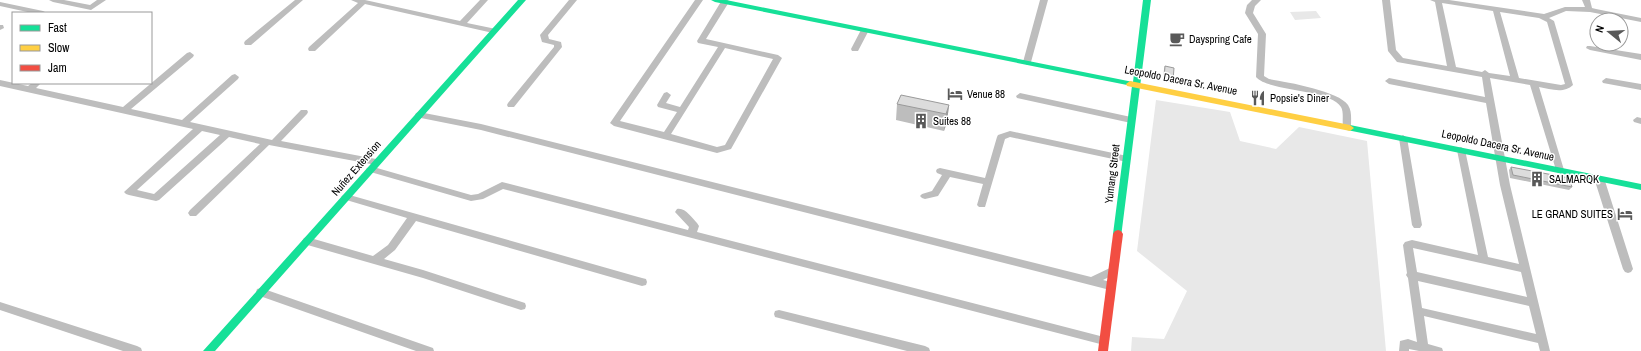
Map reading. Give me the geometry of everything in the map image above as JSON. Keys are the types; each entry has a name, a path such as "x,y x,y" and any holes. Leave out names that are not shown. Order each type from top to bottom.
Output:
{"main road":[{"name":"Nuñez Extension","path":"211,350 522,0"},
{"name":"Yumang Street","path":"1104,346 1110,286 1147,0"},
{"name":"Leopoldo Dacera Sr. Avenue","path":"719,1 1347,126 1641,187"}],"street":[{"path":"53,0 91,8 102,0"},
{"path":"248,43 299,0"},
{"path":"355,0 493,31"},
{"path":"462,24 484,0"},
{"path":"511,104 558,47 558,44 545,40 544,35 573,0"},
{"path":"699,0 614,122 615,124 717,150 728,147 778,58 701,41 719,1"},
{"path":"1027,62 1044,0"},
{"path":"1257,0 1251,4 1249,13 1260,27 1262,34 1260,77 1266,81 1322,94 1342,102 1346,109 1347,126"},
{"path":"1386,0 1393,54 1404,61 1452,69 1485,73 1562,88 1569,85 1550,21 1544,17 1437,0 1452,69"},
{"path":"1586,0 1591,10"},
{"path":"312,49 363,2"},
{"path":"0,4 38,12"},
{"path":"1544,17 1565,9 1591,10 1641,20"},
{"path":"1496,10 1515,79"},
{"path":"855,49 865,30"},
{"path":"666,136 723,46"},
{"path":"1616,52 1641,56"},
{"path":"125,110 190,54"},
{"path":"1485,73 1499,158 1545,351"},
{"path":"183,124 235,77"},
{"path":"1389,81 1490,102"},
{"path":"1606,81 1641,87"},
{"path":"1533,82 1560,170"},
{"path":"0,83 373,166 471,198 480,197 502,185 692,234 1104,346"},
{"path":"29,90 36,84"},
{"path":"667,95 661,105 683,110"},
{"path":"1020,96 1132,120"},
{"path":"193,213 304,112"},
{"path":"419,115 481,127 1110,286"},
{"path":"200,127 128,192 156,198 227,133"},
{"path":"982,205 1001,138 1004,135 1016,135 1126,159"},
{"path":"1403,138 1417,225"},
{"path":"1461,150 1484,260"},
{"path":"924,196 936,194 944,172 988,182"},
{"path":"1599,178 1628,269"},
{"path":"346,197 642,282"},
{"path":"680,212 694,226 692,234"},
{"path":"373,260 381,258 389,250 414,216"},
{"path":"307,241 423,274 522,306"},
{"path":"1423,347 1407,247 1409,244 1525,269"},
{"path":"1092,281 1112,271"},
{"path":"1411,275 1534,303"},
{"path":"261,292 429,351"},
{"path":"0,306 137,351"},
{"path":"1418,311 1542,340"},
{"path":"779,314 925,351"},
{"path":"1404,351 1404,344 1438,351"}],"shaded area":[{"path":"1316,11 1321,18 1295,20 1290,12"},
{"path":"1156,100 1230,112 1240,141 1276,149 1299,127 1367,141 1386,351 1131,351 1132,337 1164,339 1187,291 1137,251"}],"building":[{"path":"1165,66 1174,68 1173,80 1164,78"},
{"path":"901,95 949,105 946,114 897,104"},
{"path":"1511,167 1569,178 1572,187 1513,175"}],"traffic: fast":[{"path":"208,351 522,0"},
{"path":"715,0 1130,84"},
{"path":"1118,234 1147,0"},
{"path":"1350,128 1641,187"}],"traffic: slow":[{"path":"1130,84 1350,128"}],"traffic: jam":[{"path":"1103,351 1118,234"}],"place":[{"name":"Dayspring Cafe","path":"1177,39"},
{"name":"Venue 88","path":"955,94"},
{"name":"Popsie's Diner","path":"1258,98"},
{"name":"Suites 88","path":"921,121"},
{"name":"SALMARQK","path":"1537,179"},
{"name":"LE GRAND SUITES","path":"1625,214"}]}
